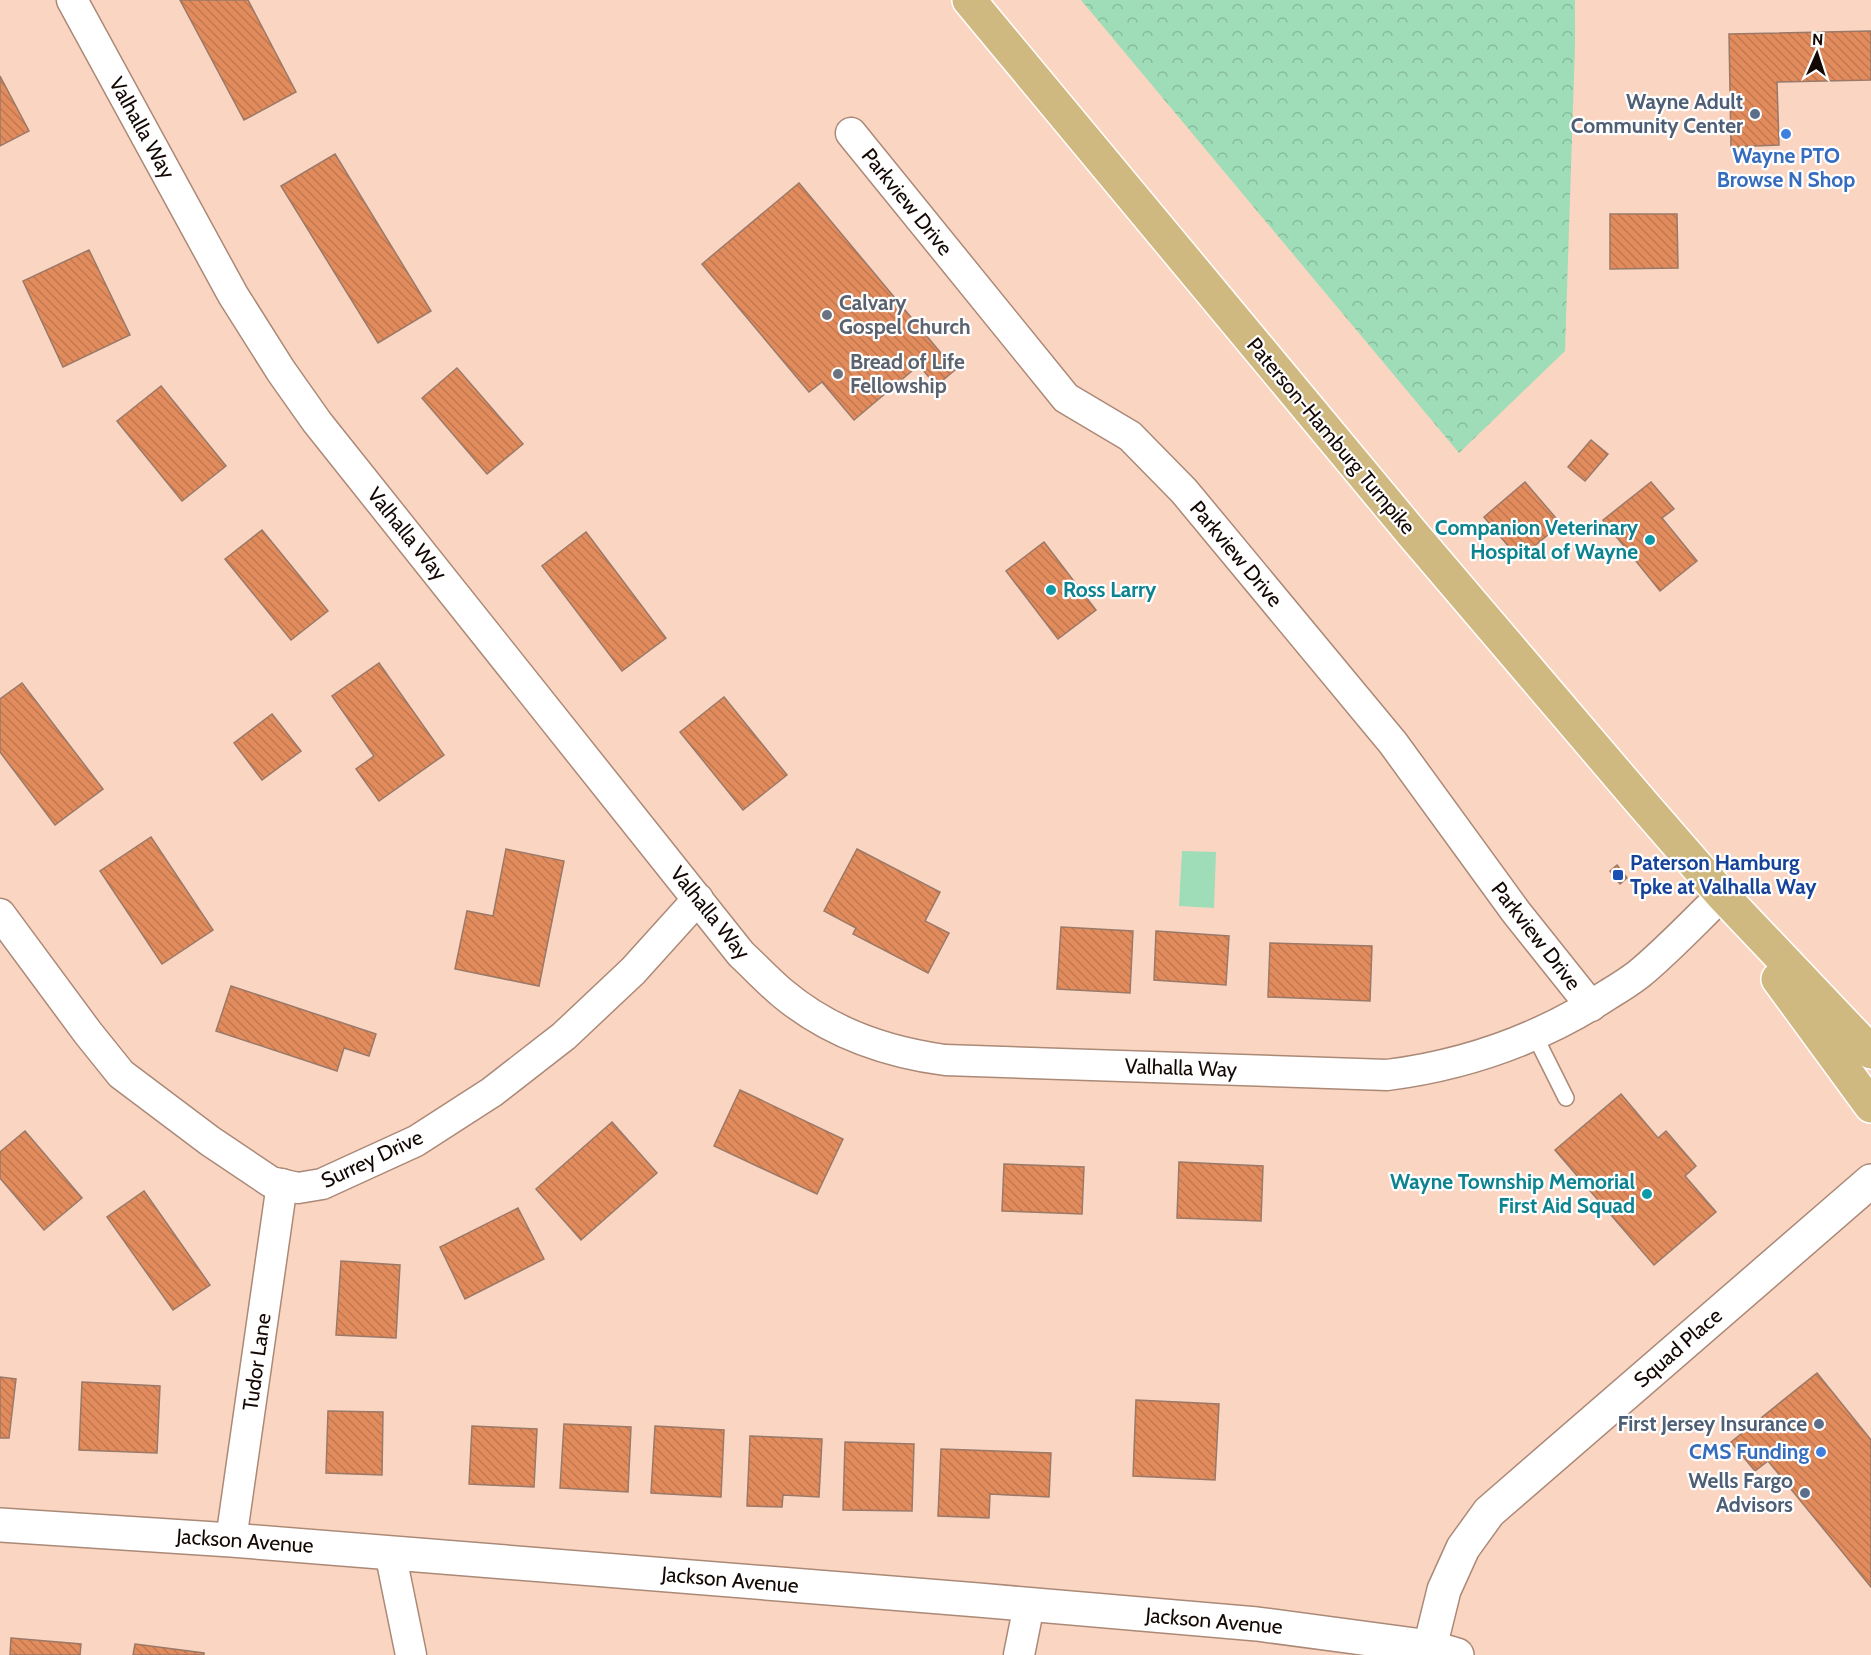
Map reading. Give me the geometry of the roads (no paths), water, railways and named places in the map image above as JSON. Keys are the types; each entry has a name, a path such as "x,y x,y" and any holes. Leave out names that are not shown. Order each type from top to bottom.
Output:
{"main road":[{"name":"Paterson-Hamburg Turnpike","path":"969,0 1411,532 1722,895 1871,1052"},
{"name":"Paterson-Hamburg Turnpike","path":"1722,895 1785,988 1871,1106"}],"street":[{"name":"Valhalla Way","path":"72,0 233,295 281,371 325,431 741,954 783,993 828,1024 877,1046 910,1055 945,1060 1388,1075 1423,1070 1475,1058 1558,1025 1591,1006 1638,975 1722,895"},
{"name":"Parkview Drive","path":"851,133 1066,398 1130,436 1184,491 1393,743 1516,912 1591,1006"},
{"name":"Surrey Drive","path":"0,914 121,1074 210,1141 271,1182 298,1188 322,1184 416,1141 492,1092 564,1036 633,971 698,899"},
{"name":"Squad Place","path":"1443,1651 1444,1590 1463,1548 1489,1512 1871,1180"},
{"name":"Tudor Lane","path":"231,1540 282,1184"},
{"name":"Jackson Avenue","path":"0,1525 390,1552 1257,1624 1443,1651"},
{"path":"390,1552 411,1655"},
{"path":"1018,1655 1029,1605"}],"lane":[{"path":"1534,1034 1566,1098"}],"place":[{"name":"Wayne Adult Community Center","path":"1755,114"},
{"name":"Wayne PTO Browse N Shop","path":"1786,134"},
{"name":"Calvary Gospel Church","path":"827,315"},
{"name":"Bread of Life Fellowship","path":"838,374"},
{"name":"Companion Veterinary Hospital of Wayne","path":"1650,540"},
{"name":"Ross Larry","path":"1051,590"},
{"name":"Paterson Hamburg Tpke at Valhalla Way","path":"1618,875"},
{"name":"Wayne Township Memorial First Aid Squad","path":"1647,1194"},
{"name":"First Jersey Insurance","path":"1819,1424"},
{"name":"CMS Funding","path":"1821,1452"},
{"name":"Wells Fargo Advisors","path":"1805,1493"}]}
